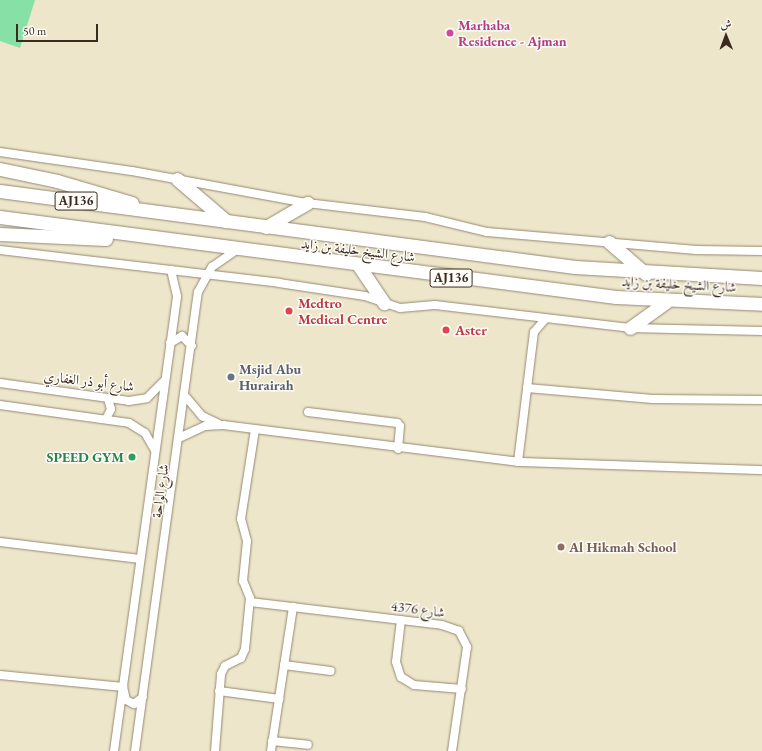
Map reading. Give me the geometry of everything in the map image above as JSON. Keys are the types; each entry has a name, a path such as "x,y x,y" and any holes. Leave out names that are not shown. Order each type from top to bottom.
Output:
{"main road":[{"path":"0,169 89,189 152,211"},
{"path":"177,179 226,221"},
{"name":"شارع الشيخ خليفة بن زايد","path":"0,191 646,274 762,278"},
{"path":"266,226 308,203"},
{"name":"شارع الشيخ خليفة بن زايد","path":"0,217 141,238 359,266 666,302 762,304"},
{"path":"0,234 77,239 141,238"},
{"path":"609,242 646,274"},
{"path":"359,266 384,304"},
{"path":"630,328 666,302"}],"street":[{"path":"0,152 177,179 308,203 425,217 487,232 609,242 762,251"},
{"path":"0,250 206,274 365,296 384,304 400,308 435,305 630,328 762,332"},
{"name":"شارع الواحة","path":"135,751 181,437 198,292 206,274 236,250"},
{"name":"شارع الواحة","path":"114,751 177,290 171,270"},
{"path":"518,462 534,332 546,318"},
{"path":"170,343 182,336 192,346"},
{"name":"شارع أبو ذر الغفاري","path":"0,383 129,402 147,398 166,378"},
{"path":"527,388 653,399 762,400"},
{"path":"186,397 202,416 223,425 398,449 518,462 760,470"},
{"path":"106,419 111,409 108,399"},
{"path":"0,405 106,419 138,427 155,450"},
{"path":"308,412 397,423 400,428 398,449"},
{"path":"181,437 196,429 223,425"},
{"path":"215,751 223,670 244,654 250,602 243,582 247,541 241,519 255,430"},
{"path":"0,542 140,559"},
{"name":"شارع 4376","path":"250,602 451,626 459,631 466,647 462,689 452,751"},
{"path":"271,751 293,607"},
{"path":"401,620 396,662 401,677 414,685 462,689"},
{"path":"284,665 331,671"},
{"path":"0,675 123,687 129,703 138,703 143,696"},
{"path":"220,691 279,699"},
{"path":"272,741 308,745"}],"green space":[{"path":"0,0 35,0 20,48 0,41"}],"place":[{"name":"Marhaba Residence - Ajman","path":"450,33"},
{"name":"Medtro Medical Centre","path":"289,311"},
{"name":"Aster","path":"446,330"},
{"name":"Msjid Abu Hurairah","path":"231,377"},
{"name":"SPEED GYM","path":"132,457"},
{"name":"Al Hikmah School","path":"561,547"}]}
